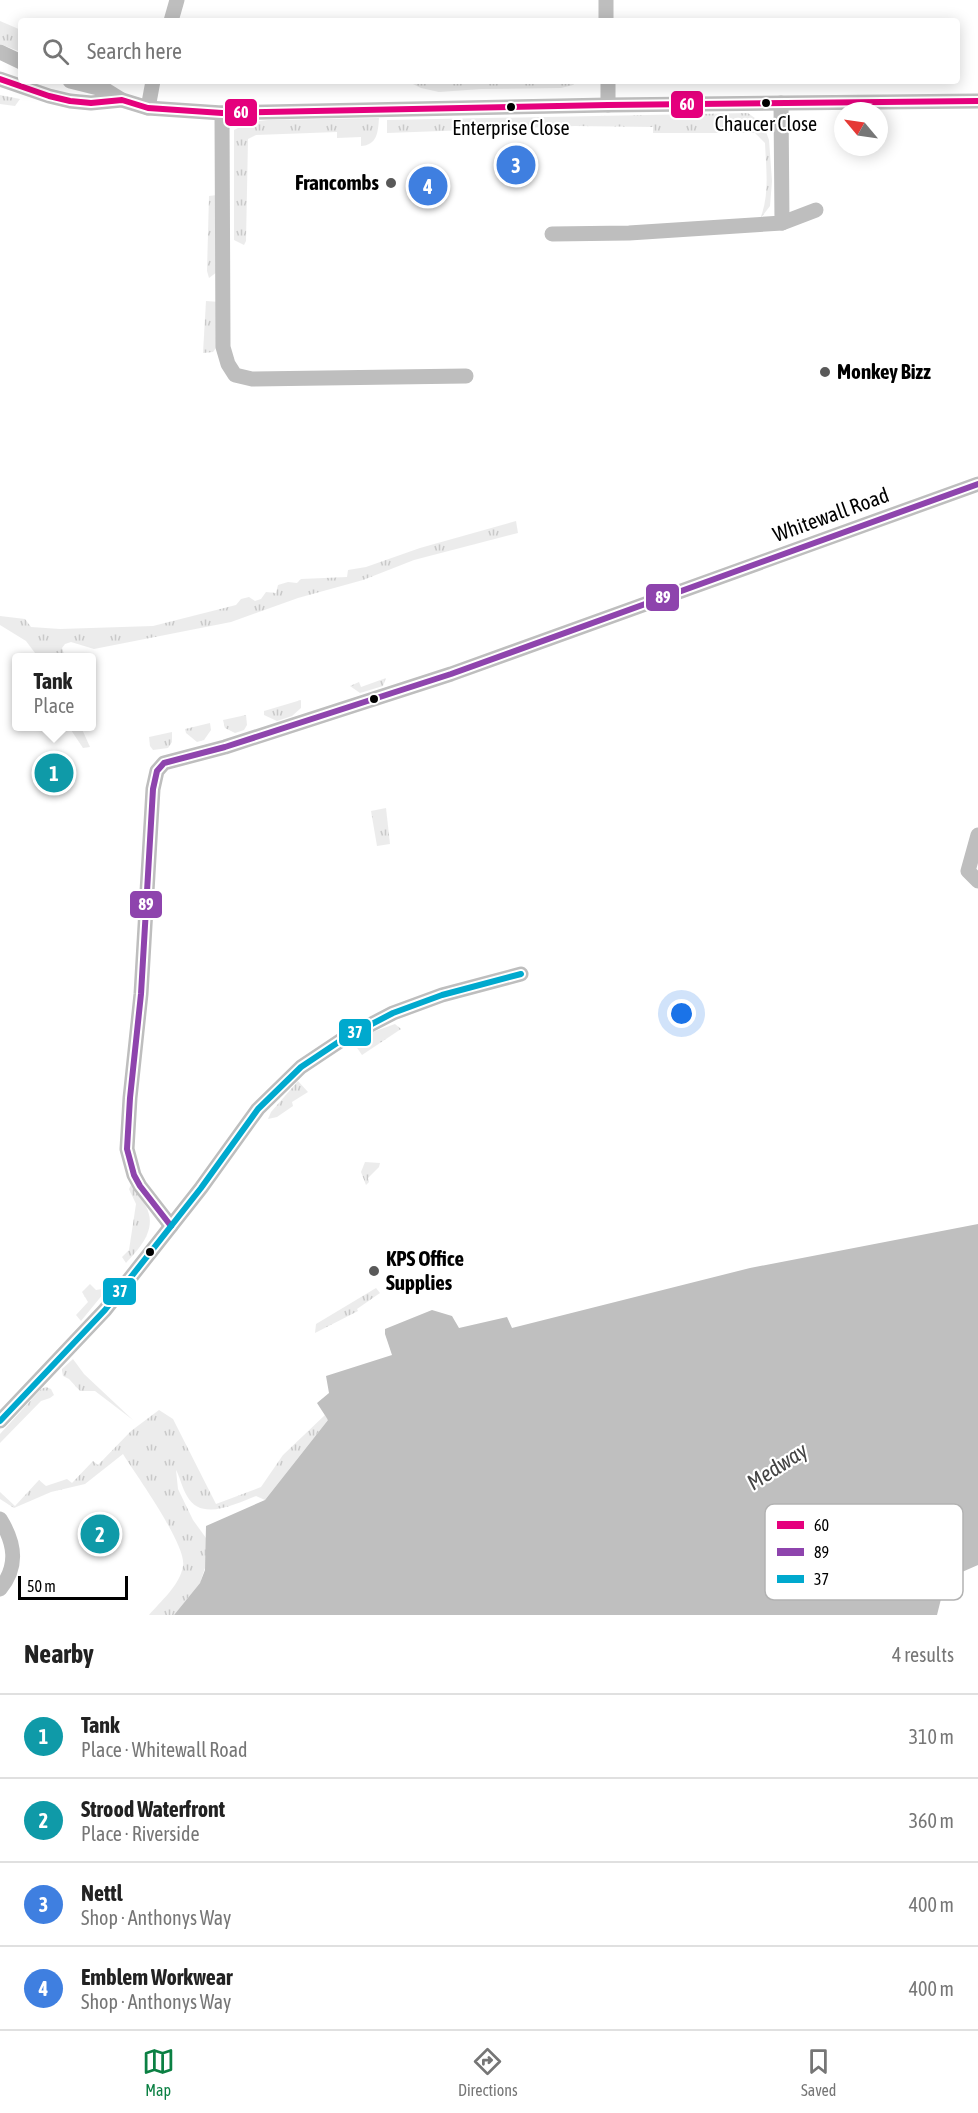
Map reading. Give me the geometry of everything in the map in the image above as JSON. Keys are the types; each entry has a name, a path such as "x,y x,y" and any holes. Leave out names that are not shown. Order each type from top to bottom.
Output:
{"street":[{"path":"172,18 177,0"},
{"path":"606,0 606,18"},
{"path":"0,52 18,61"},
{"path":"0,79 55,98 91,104 122,100"},
{"path":"82,84 106,90 122,100 148,108 222,113 608,105 978,101"},
{"path":"148,108 152,84"},
{"path":"608,84 608,105"},
{"path":"781,103 782,223"},
{"path":"222,113 223,347 228,364 235,375 252,379 466,376"},
{"path":"552,234 629,233 782,223 816,210"},
{"name":"Whitewall Road","path":"171,1226 140,1186 134,1175 127,1149 141,994 153,789 157,771 164,763 225,747 451,674 978,484"},
{"path":"978,835 968,871 978,881"},
{"path":"0,1421 105,1310 201,1188 258,1109 300,1067 343,1039 393,1013 442,995 520,974"},
{"path":"0,1519 10,1538 14,1558 10,1574 0,1589"}],"green space":[{"path":"0,21 18,29 18,51 0,44"},
{"path":"413,84 574,84 561,88 439,92"},
{"path":"0,95 20,99 15,106 0,104"},
{"path":"748,113 763,124 769,140 772,181 770,206 760,219 766,191 765,143 755,133 653,133 653,127 575,126 387,133 387,120"},
{"path":"379,118 376,137 370,143 361,146 361,137 337,138 337,132 256,135 248,139 246,241 244,245 234,240 234,130 250,122 268,120"},
{"path":"217,195 217,272 209,278 207,271 209,196"},
{"path":"206,301 220,302 219,344 213,352 203,353"},
{"path":"516,521 518,533 414,560 363,580 298,598 231,622 94,649 71,642 62,648 64,653 35,653 26,641 0,625 0,616 25,619 31,627 60,629 153,626 236,605 241,599 249,597 255,601 261,599 266,592 276,593 278,585 288,582 297,583 301,579 347,577 348,570 366,567 420,548"},
{"path":"386,678 383,686 360,693 350,686 359,682 361,687"},
{"path":"301,700 301,708 292,716 277,721 264,715 264,711"},
{"path":"246,715 247,725 244,730 235,733 225,728 223,720"},
{"path":"210,723 211,730 204,740 197,742 186,733 185,729"},
{"path":"72,731 83,731 90,747 83,748"},
{"path":"172,732 172,742 168,748 153,750 149,737"},
{"path":"386,808 390,844 377,846 371,811"},
{"path":"395,1024 401,1029 362,1055 353,1042 367,1034"},
{"path":"298,1081 308,1092 292,1102 293,1106 277,1117 268,1119 271,1112"},
{"path":"365,1162 380,1163 368,1178 369,1182 366,1185 361,1172"},
{"path":"131,1185 146,1206 150,1224 145,1239 126,1263 122,1257 129,1250 136,1204 129,1189"},
{"path":"90,1284 96,1290 108,1288 81,1321 76,1315 88,1302 82,1292"},
{"path":"376,1288 380,1293 357,1309 358,1311 315,1333 316,1324"},
{"path":"73,1359 84,1374 133,1420 95,1391 80,1391 63,1376 62,1369"},
{"path":"46,1387 51,1389 54,1395 41,1401 0,1443 0,1434 41,1389"},
{"path":"159,1410 173,1419 216,1504 261,1487 283,1455 325,1415 328,1420 265,1500 256,1496 219,1509 201,1508 193,1504 187,1496 176,1470 178,1489 193,1520 206,1538 207,1562 200,1583 174,1615 149,1615 178,1580 183,1566 182,1556 169,1527 123,1454 85,1484 51,1492 14,1508 0,1499 0,1492 15,1506 39,1480 46,1486 67,1479 72,1483 93,1461 98,1465 131,1431"}],"water":[{"name":"Medway","path":"978,1224 978,1565 963,1572 963,1504 765,1504 765,1600 941,1600 937,1615 174,1615 200,1583 205,1570 206,1526 265,1500 328,1420 317,1403 329,1393 326,1376 392,1355 385,1329 432,1310 452,1316 459,1328 507,1317 512,1328 750,1268"}],"transit line":[{"name":"60","path":"0,79 70,101 91,103 122,100 148,108 222,113 608,105 978,101"},
{"name":"89","path":"171,1226 140,1186 134,1175 127,1149 141,994 153,789 157,771 164,763 225,747 451,674 978,484"},
{"name":"37","path":"0,1421 105,1310 201,1188 258,1109 301,1067 343,1039 393,1013 442,995 521,974"}],"place":[{"name":"Chaucer Close","path":"766,103"},
{"name":"Enterprise Close","path":"511,107"},
{"name":"Nettl","path":"516,165"},
{"name":"Francombs","path":"391,183"},
{"name":"Emblem Workwear","path":"428,186"},
{"name":"Monkey Bizz","path":"825,372"},
{"name":"Tank","path":"54,773"},
{"name":"KPS Office Supplies","path":"374,1271"},
{"name":"Strood Waterfront","path":"100,1534"}]}
